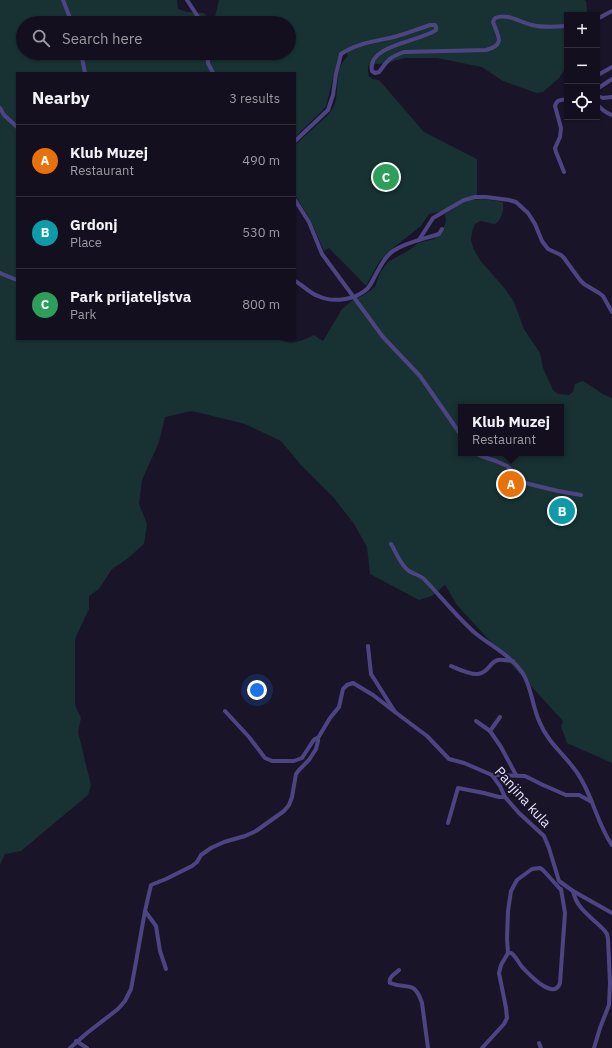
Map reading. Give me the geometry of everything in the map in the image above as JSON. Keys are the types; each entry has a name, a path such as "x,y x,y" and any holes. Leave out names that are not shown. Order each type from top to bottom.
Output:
{"street":[{"path":"63,0 69,16"},
{"path":"187,0 197,16"},
{"path":"600,17 612,11"},
{"path":"296,139 328,110 333,96 341,54 348,50 380,39 430,25 435,25 436,30 433,32 393,46 382,52 372,62 372,71 376,73 379,72 386,61 404,52 486,50 492,48 496,46 499,41 499,36 493,22 494,18 498,17 507,17 532,25 547,27 564,26"},
{"path":"82,60 85,72"},
{"path":"208,60 212,72"},
{"path":"600,74 612,67"},
{"path":"600,87 612,79"},
{"path":"600,97 612,97"},
{"path":"564,99 558,100 555,106 560,128 560,137 555,148 564,172"},
{"path":"0,108 4,115 16,126"},
{"path":"600,108 608,114 612,115"},
{"path":"419,240 433,218 464,200 476,197 486,197 516,202 528,213 542,241 548,249 561,255 584,284 603,296 612,312"},
{"path":"296,202 309,222 322,254 383,337 420,376 458,431"},
{"path":"296,282 317,296 330,300 354,297 369,287 382,264 393,251 419,240 439,234 442,229"},
{"path":"0,273 16,280"},
{"path":"481,456 507,466 525,483 581,495"},
{"path":"391,544 404,566 409,571 423,577 443,601 470,628 481,638 514,661 523,673 540,724 545,733 578,775 592,802 608,840 612,845"},
{"name":"Panjina kula","path":"368,646 371,674 395,712 427,736 449,759 464,763 492,775 500,786 504,797 544,836 559,881 565,913 559,988 550,990 541,984 526,971 511,953 508,953"},
{"path":"451,666 472,674 477,674 489,669 496,660 502,659 514,661"},
{"path":"70,1048 76,1041 126,1002 131,989 145,911 152,884 192,866 197,862 201,855 212,848 224,842 256,831 284,811 289,805 292,797 296,774 309,760 316,749 318,738 330,718 339,708 343,689 347,685 353,683 373,695 395,712"},
{"path":"225,711 249,737 265,758 272,761 294,761 302,758 313,741 318,738"},
{"path":"490,731 500,717"},
{"path":"476,721 490,731 516,775"},
{"path":"492,775 525,776 566,795 579,795 592,802"},
{"path":"448,823 458,788 504,797"},
{"path":"482,1048 506,1021 506,1008 499,973 501,965 508,953 508,911 511,891 517,880 532,869 540,868 561,890"},
{"path":"559,881 573,891 612,913"},
{"path":"573,891 580,908 604,930 608,939 610,982 609,1005 594,1048"},
{"path":"145,911 156,926 160,951 166,969"},
{"path":"399,970 390,978 389,981 394,985 410,986 420,997 428,1048"},
{"path":"76,1041 87,1048"},
{"path":"539,1043 541,1048"}],"green space":[{"path":"0,0 177,0 178,9 187,12 204,13 206,16 16,16 16,60 296,60 296,16 215,16 219,0 586,1 586,12 564,12 564,70 559,78 543,92 536,93 503,81 482,67 437,58 405,58 389,63 368,66 369,76 373,79 379,80 424,132 477,159 477,195 467,197 443,211 429,214 421,226 388,252 379,262 366,286 329,248 324,251 311,221 296,197 296,144 329,114 333,107 336,99 339,71 348,56 345,50 339,54 326,106 296,136 296,72 16,72 16,340 280,340 296,342 314,335 323,341 342,309 353,300 364,295 375,287 380,273 388,262 411,249 418,243 434,239 440,234 446,221 445,214 470,200 484,199 503,202 502,214 495,224 480,221 475,224 471,240 473,248 480,260 514,302 524,329 540,353 543,368 553,390 558,394 569,395 573,392 575,384 583,381 612,398 612,763 567,743 561,726 563,721 457,605 445,585 432,596 419,600 370,574 367,547 354,524 334,498 300,464 281,441 245,424 192,411 165,417 159,442 142,480 139,504 147,524 144,544 127,559 112,569 99,589 89,596 89,609 75,639 75,705 81,718 78,732 91,785 88,795 21,851 5,854 0,865"}],"place":[{"name":"Park prijateljstva","path":"386,177"},
{"name":"Klub Muzej","path":"511,484"},
{"name":"Grdonj","path":"562,511"}]}
